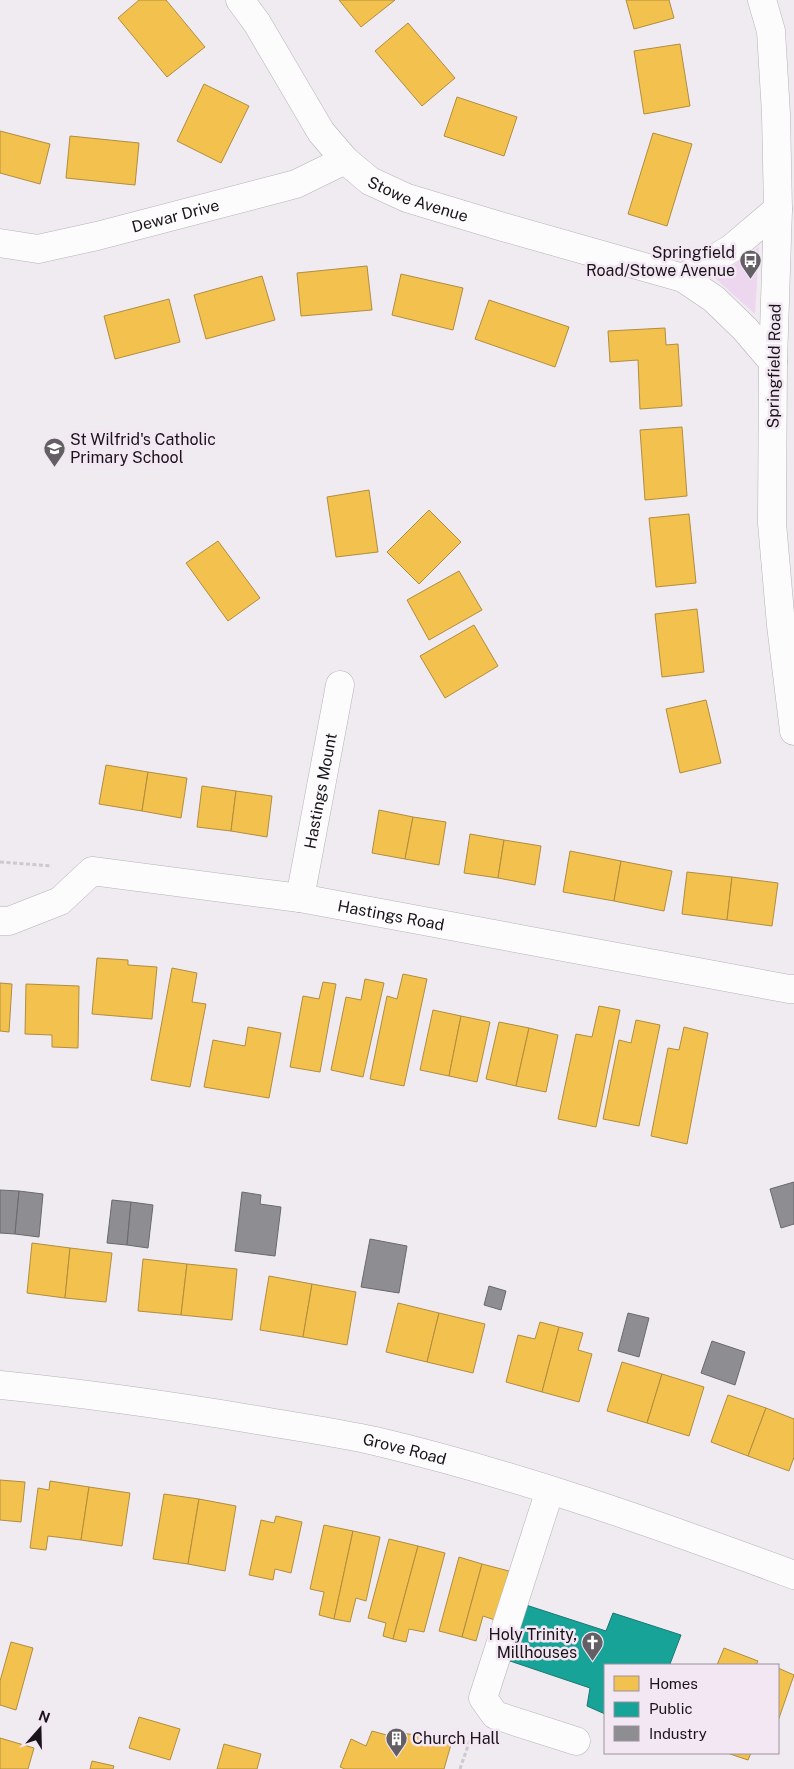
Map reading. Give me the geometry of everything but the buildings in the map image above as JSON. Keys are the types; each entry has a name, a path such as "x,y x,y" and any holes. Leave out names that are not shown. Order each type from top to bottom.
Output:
{"street":[{"name":"Stowe Avenue","path":"240,0 257,23 321,132 345,160 370,181 407,198 683,278 714,299 745,329 773,362"},
{"name":"Springfield Road","path":"762,0 771,31 776,114 778,209 773,362 783,523 782,625 794,731"},
{"name":"Dewar Drive","path":"0,243 38,248 97,236 296,184 345,160"},
{"path":"683,278 732,248 778,209"},
{"name":"Hastings Mount","path":"300,898 340,685"},
{"path":"0,921 9,921 60,901 92,871"},
{"name":"Hastings Road","path":"92,871 300,898 794,989"},
{"name":"Grove Road","path":"0,1385 76,1392 177,1406 373,1440 550,1490 681,1534 794,1575"},
{"path":"550,1490 484,1698 495,1715 576,1741"}],"path":[{"path":"0,862 32,863 92,871"}],"shaded area":[{"path":"759,247 755,314 715,278"}],"place":[{"name":"Springfield Road/Stowe Avenue","path":"751,280"},
{"name":"St Wilfrid's Catholic Primary School","path":"54,467"},
{"name":"Holy Trinity, Millhouses","path":"593,1662"},
{"name":"Church Hall","path":"396,1757"}]}
